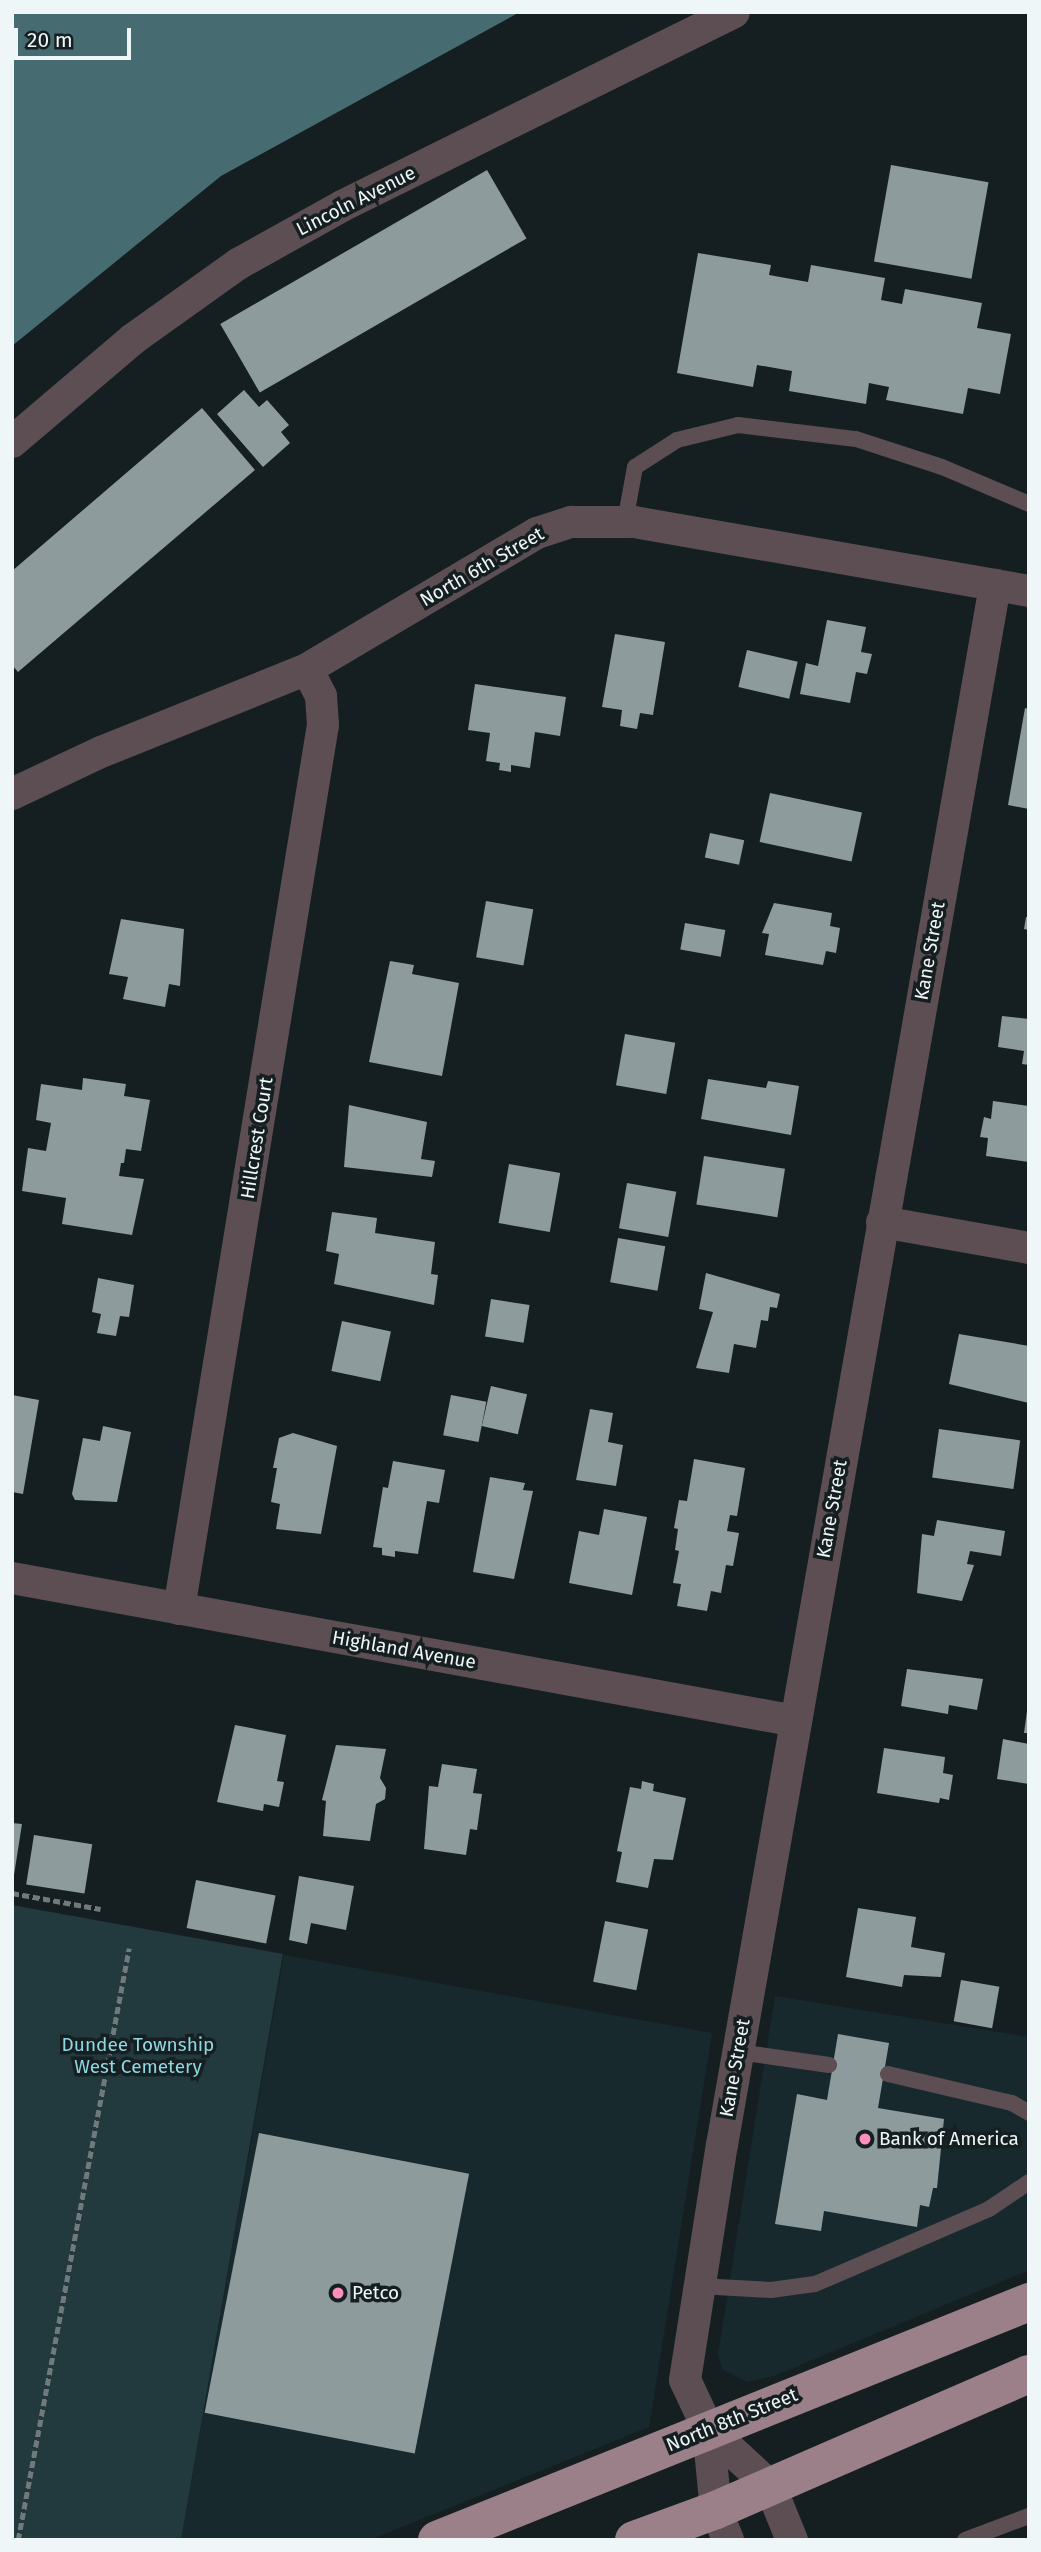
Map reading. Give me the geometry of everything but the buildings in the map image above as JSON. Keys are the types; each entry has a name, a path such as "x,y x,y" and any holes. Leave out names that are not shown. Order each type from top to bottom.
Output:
{"main road":[{"name":"North 8th Street","path":"437,2540 1029,2302"},
{"path":"634,2540 722,2525 770,2486 1029,2374"}],"street":[{"name":"Lincoln Avenue","path":"12,442 133,339 239,264 342,206 734,12"},
{"name":"North 6th Street","path":"12,793 101,752 307,669 537,533 571,522 625,522 995,585 1028,585"},
{"name":"Kane Street","path":"708,2429 685,2380 699,2286 882,1222 995,585"},
{"name":"Hillcrest Court","path":"179,1609 323,725 321,696 307,669"},
{"path":"882,1222 1029,1248"},
{"name":"Highland Avenue","path":"12,1578 796,1721"},
{"path":"708,2429 770,2486 792,2540"},
{"path":"708,2429 722,2525"}],"lane":[{"path":"625,522 635,467 677,440 738,425 856,439 942,467 1029,504"},
{"path":"738,2052 829,2065"},
{"path":"888,2074 1012,2103 1029,2113"},
{"path":"699,2286 771,2290 815,2284 989,2209 1029,2182"},
{"path":"965,2540 1029,2516"}],"path":[{"path":"12,1893 101,1909"},
{"path":"18,2540 129,1948"}],"shaded area":[{"path":"12,12 520,12 221,176 12,346"},
{"path":"284,1955 712,2033 649,2427 370,2540 181,2540"},
{"path":"775,1996 1029,2037 1029,2270 774,2376 747,2382 723,2370 718,2355"}],"green space":[{"name":"Dundee Township West Cemetery","path":"12,1905 283,1954 181,2540 12,2540"}],"place":[{"name":"Bank of America","path":"865,2139"},
{"name":"Petco","path":"338,2293"}]}
